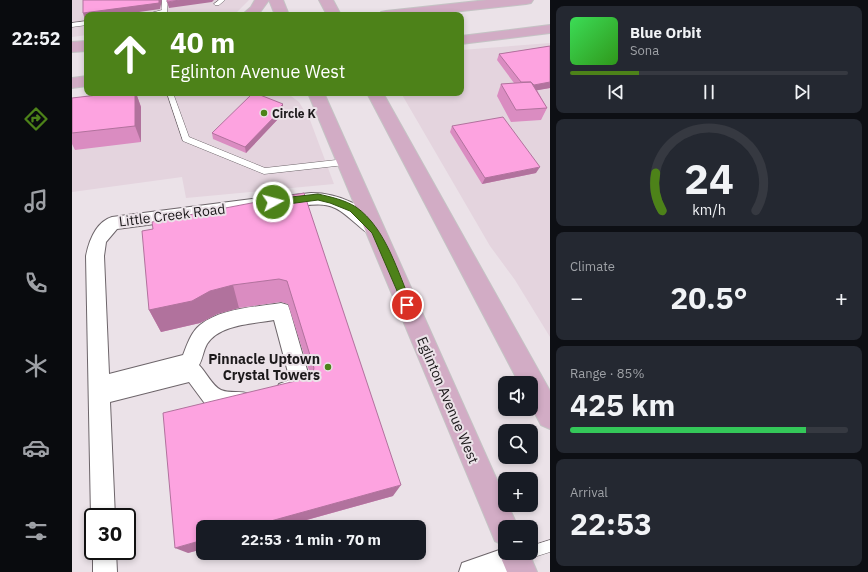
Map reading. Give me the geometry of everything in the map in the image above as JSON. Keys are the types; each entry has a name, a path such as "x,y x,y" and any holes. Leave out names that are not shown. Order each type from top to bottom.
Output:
{"main road":[{"path":"253,12 262,0"},
{"path":"276,0 281,12"},
{"path":"326,0 332,12"},
{"path":"414,12 526,0"},
{"path":"464,40 550,29"},
{"path":"72,47 84,46"},
{"path":"72,83 84,81"},
{"path":"308,96 326,117"},
{"name":"Eglinton Avenue West","path":"317,96 345,162 505,520"},
{"path":"377,96 550,416"},
{"path":"391,96 416,140 410,157"}],"street":[{"name":"Little Creek Road","path":"103,508 95,256 98,240 112,223 318,197 332,200 353,209 376,231"},
{"path":"281,311 302,387 235,403 213,398 193,372 99,391 191,362 196,345 207,331 220,324 281,311"},
{"path":"104,560 105,572"},
{"path":"471,572 502,560"}],"lane":[{"path":"160,12 165,11 165,0"},
{"path":"72,25 84,23"},
{"path":"171,96 186,139 264,171 345,162"},
{"path":"538,549 550,546"}],"shaded area":[{"path":"72,0 249,0 237,12 84,12 84,35 72,37"},
{"path":"550,43 550,337 515,280 490,246 403,96 464,96 464,50"},
{"path":"118,96 291,96 299,102 310,120 334,184 186,198 182,177 72,192 72,105"}],"building":[{"path":"83,0 159,0 159,3 83,13"},
{"path":"167,0 180,0 167,2"},
{"path":"550,46 550,82 534,85 531,82 521,82 499,54"},
{"path":"531,82 547,108 516,110 501,84"},
{"path":"89,96 135,96 135,126 72,133 72,98"},
{"path":"250,96 263,96 283,104 276,111 279,112 245,147 212,133"},
{"path":"503,117 540,167 485,178 452,126"},
{"name":"Pinnacle Uptown Crystal Towers","path":"304,193 401,485 274,520 196,520 196,542 175,548 163,413 312,377 314,368 287,281 279,279 233,285 210,291 192,301 149,310 142,231 153,229 152,222"}],"place":[{"name":"Circle K","path":"264,113"},
{"name":"Pinnacle Uptown Crystal Towers","path":"328,367"}],"route":[{"path":"273,202 318,197 332,200 353,209 376,231 407,305"}]}
